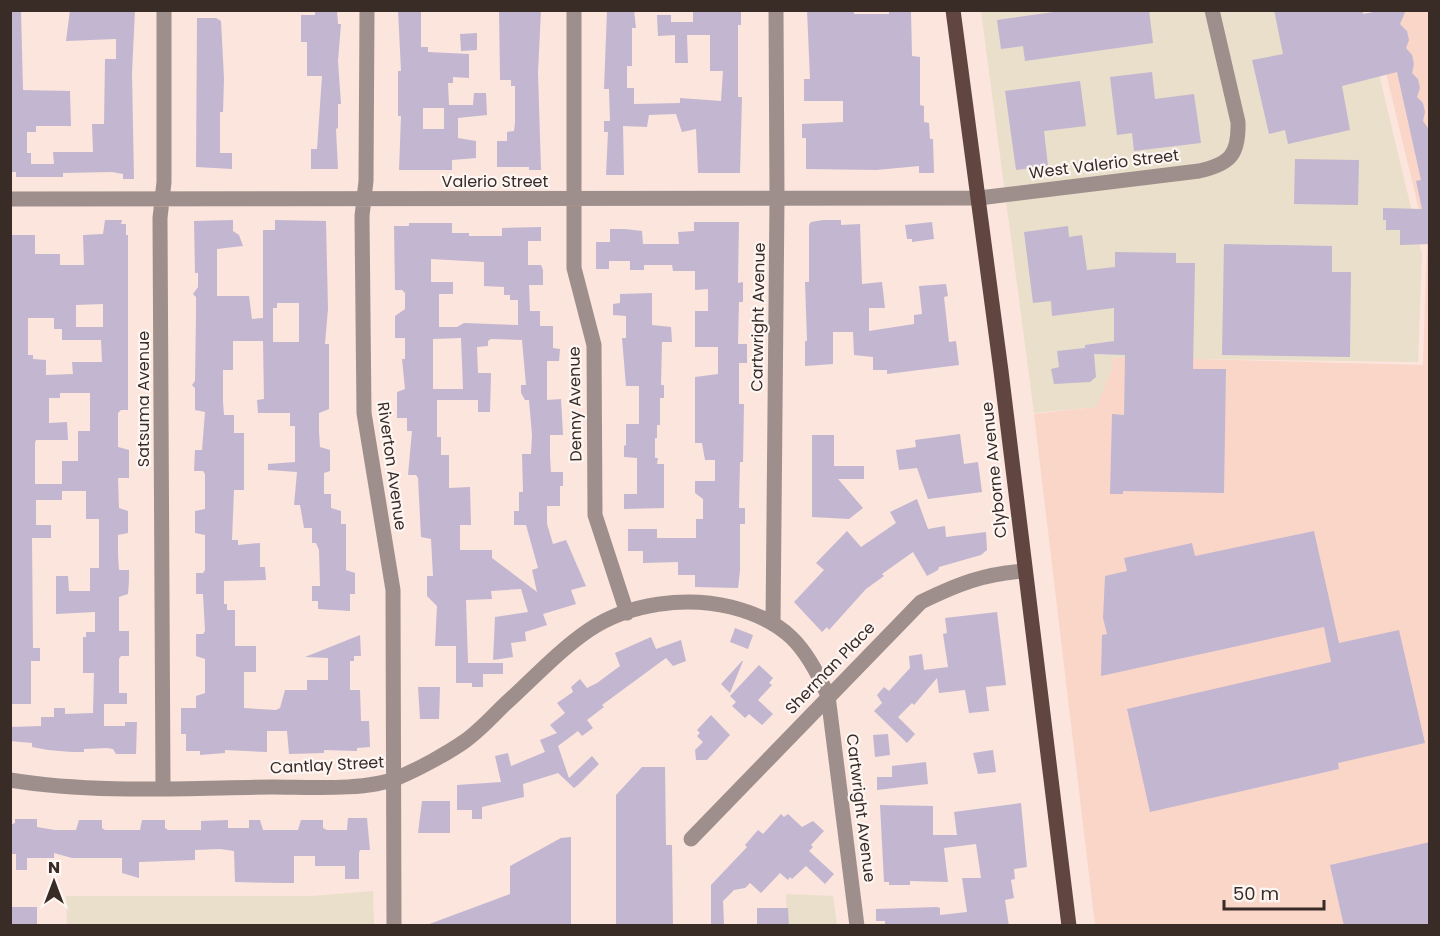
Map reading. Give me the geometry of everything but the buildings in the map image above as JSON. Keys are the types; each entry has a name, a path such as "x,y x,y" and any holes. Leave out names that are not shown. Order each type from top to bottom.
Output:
{"main road":[{"name":"Clyborne Avenue","path":"953,10 979,198 1069,926"}],"street":[{"name":"Satsuma Avenue","path":"163,787 164,10"},
{"name":"Riverton Avenue","path":"367,10 362,216 364,413 393,590 396,779 394,926"},
{"name":"Denny Avenue","path":"574,10 574,268 594,345 595,515 627,613"},
{"name":"Cartwright Avenue","path":"776,10 777,199 773,624 793,637 813,661 828,696 857,926"},
{"name":"West Valerio Street","path":"979,198 1199,171 1215,167 1231,157 1238,138 1238,122 1212,10"},
{"name":"Valerio Street","path":"10,199 979,198"},
{"name":"Sherman Place","path":"691,839 921,602 953,586 990,574 1024,571"},
{"name":"Cantlay Street","path":"10,780 57,788 325,787 396,779 465,741 590,629 627,613 664,604 700,602 755,613 773,624"}],"shaded area":[{"path":"981,11 1364,11 1422,254 1418,362 1113,358 1112,370 1096,407 1034,413"},
{"path":"1371,11 1429,11 1429,925 1095,925 1034,414 1095,407 1113,357 1423,365 1427,243"},
{"path":"373,891 374,925 67,925 66,896 311,896"},
{"path":"786,894 833,896 837,925 787,925"}]}
